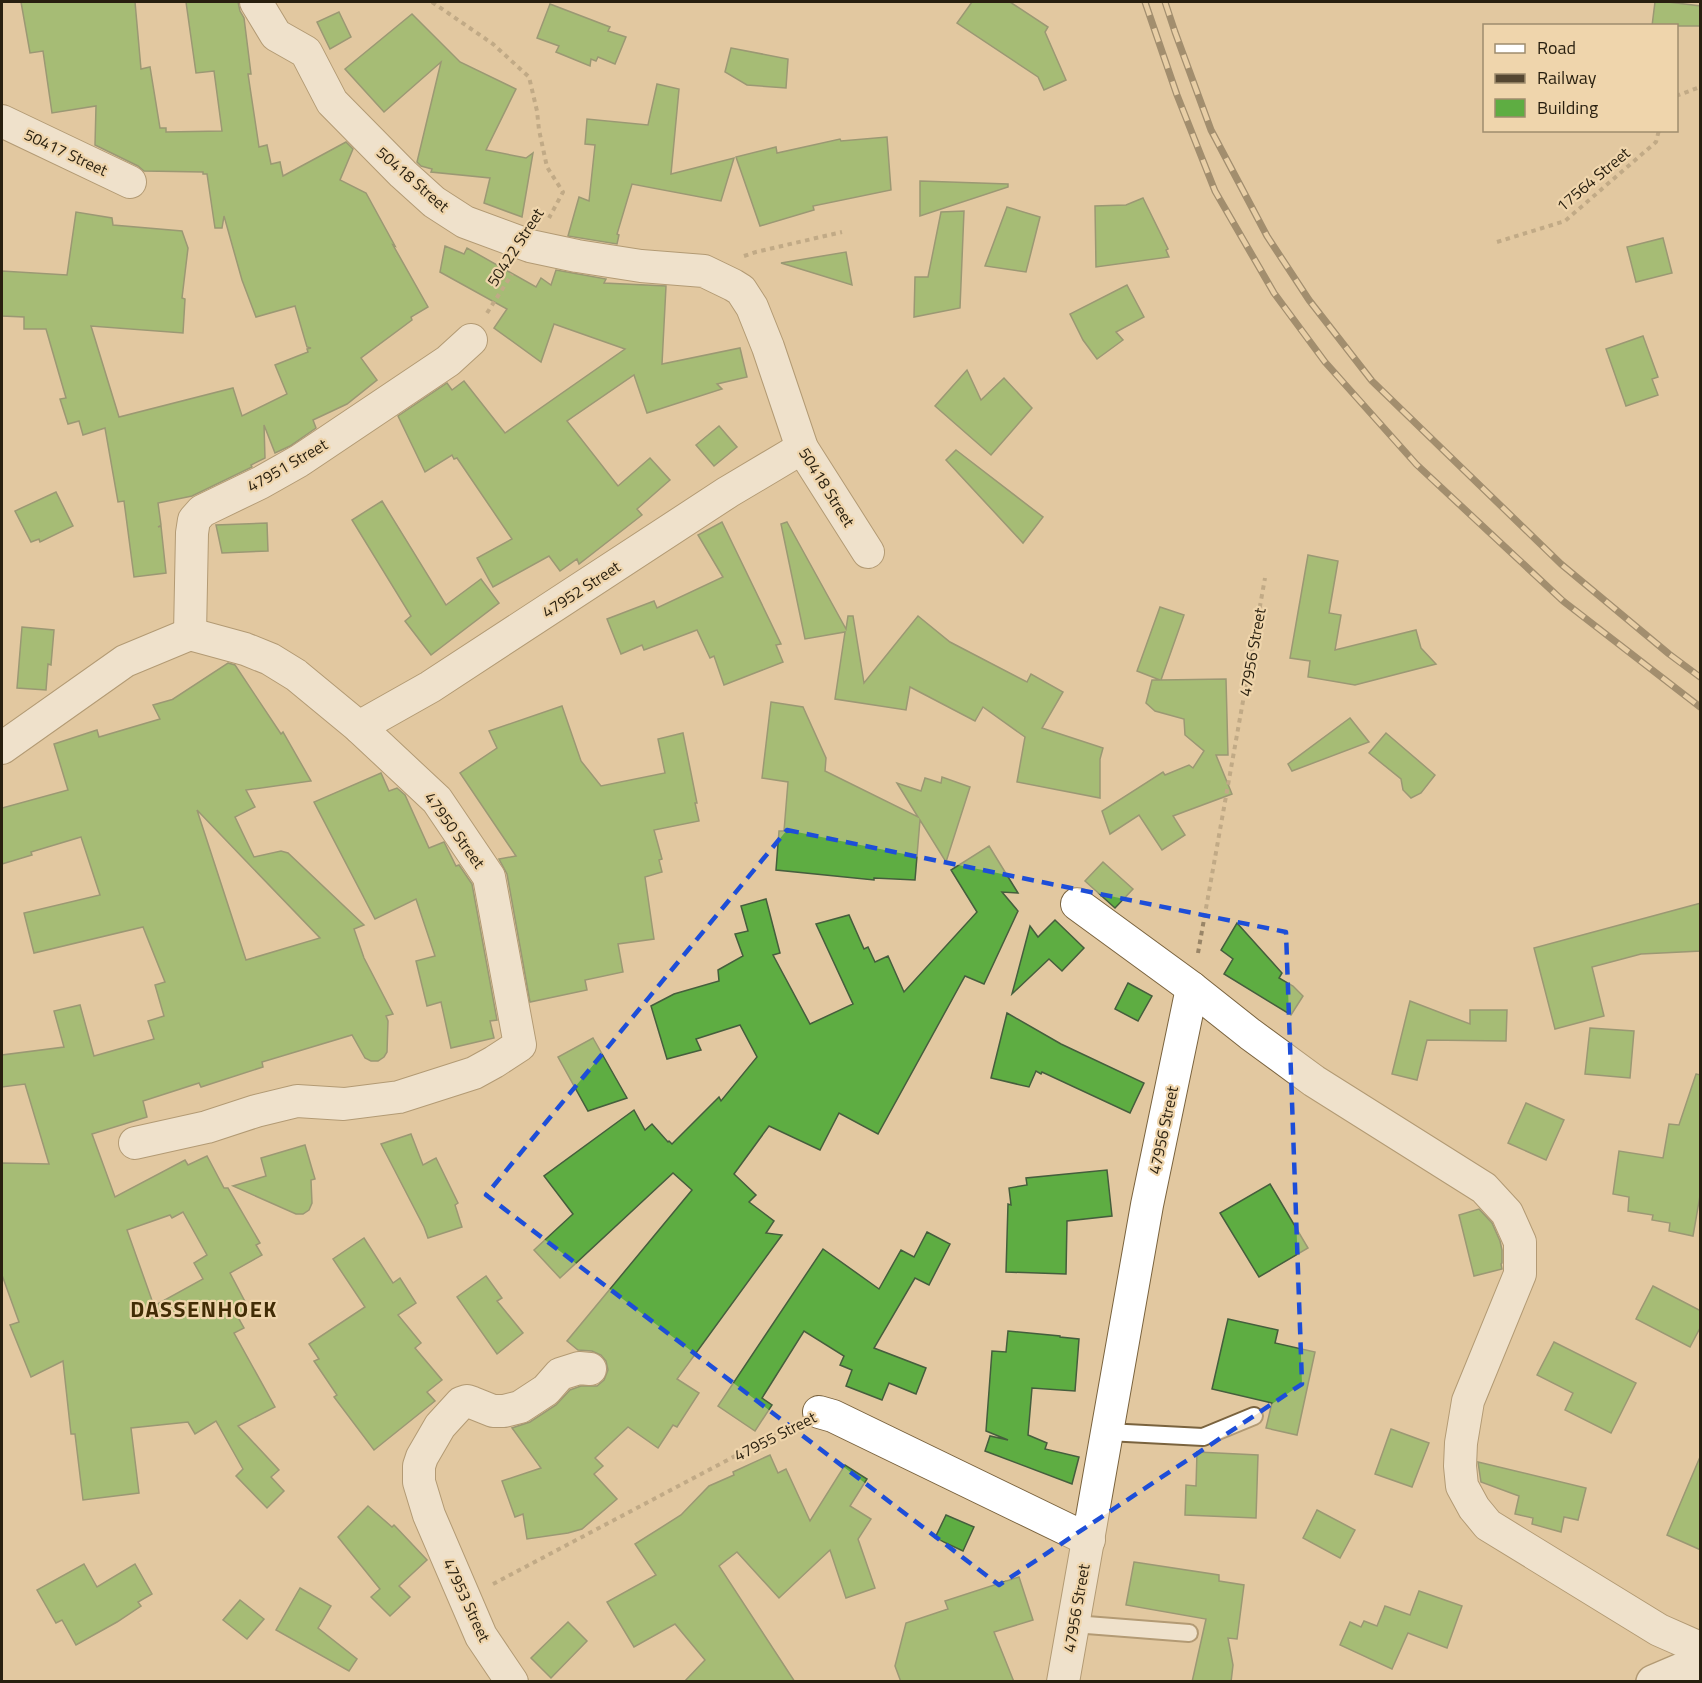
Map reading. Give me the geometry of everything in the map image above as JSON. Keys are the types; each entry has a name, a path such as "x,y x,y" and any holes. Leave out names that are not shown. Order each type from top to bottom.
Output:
{"street":[{"name":"50418 Street","path":"256,2 276,35 306,52 332,102 426,195 465,222 530,246 577,256 704,271 741,290 752,307 768,347 802,448 868,552"},
{"name":"50417 Street","path":"2,122 130,182"},
{"name":"47951 Street","path":"190,634 192,532 194,520 202,511 299,461 448,361 471,340"},
{"name":"47952 Street","path":"359,728 430,687 728,492 802,448"},
{"name":"47950 Street","path":"135,1143 207,1127 297,1101 344,1104 399,1097 474,1073 520,1045 489,877 437,800 359,728 296,675 270,659 245,649 190,634"},
{"path":"2,748 126,661 190,634"},
{"path":"1077,904 1192,988 1314,1082 1484,1188 1507,1213 1520,1242 1520,1274 1467,1401 1461,1443 1462,1486 1473,1508 1488,1525 1659,1630 1701,1648"},
{"name":"47956 Street","path":"1063,1682 1147,1205 1192,988"},
{"name":"47953 Street","path":"512,1682 482,1636 429,1515 418,1482 419,1466 440,1426 461,1403 473,1402 493,1411 520,1407 546,1390 560,1374 579,1368 590,1370"},
{"name":"47955 Street","path":"819,1412 833,1416 1089,1540"},
{"path":"1653,1682 1701,1662"}],"lane":[{"path":"1107,1432 1203,1437 1254,1416"},
{"path":"1074,1624 1189,1633"}],"path":[{"name":"50422 Street","path":"432,2 493,44 529,77 547,167 563,192 537,242 530,246 471,340"},
{"path":"1678,96 1701,87"},
{"name":"17564 Street","path":"1497,242 1565,221 1656,142 1658,132"},
{"path":"704,271 756,252 842,232"},
{"name":"47956 Street","path":"1192,988 1264,578"},
{"name":"47955 Street","path":"466,1598 819,1412"}],"highlighted area":[{"path":"787,830 1286,932 1302,1384 999,1585 486,1195"}],"building":[{"path":"21,2 135,2 141,69 150,67 160,128 166,128 166,132 222,131 214,71 196,73 186,2 238,2 244,18 251,74 248,74 259,147 267,145 271,164 280,162 283,176 346,142 353,149 340,180 366,193 428,307 411,317 412,320 361,358 377,380 347,404 313,420 316,428 290,446 275,453 264,425 265,458 251,465 252,467 192,496 158,503 161,525 158,527 161,526 166,573 134,577 124,501 118,502 105,428 83,435 79,421 68,424 60,399 66,398 46,329 24,329 24,317 2,316 2,271 67,275 76,212 112,218 113,225 182,231 188,248 182,298 185,299 183,333 91,326 119,417 233,388 242,416 287,394 275,365 308,352 307,349 311,348 307,347 295,306 256,317 242,280 224,216 222,228 215,228 207,174 203,172 144,171 95,145 96,106 52,113 43,51 30,53"},
{"path":"972,2 1010,2 1048,27 1045,32 1066,80 1044,90 1038,77 957,23"},
{"path":"1655,2 1701,6 1701,26 1652,24"},
{"path":"550,4 610,27 608,31 626,37 615,64 598,57 596,61 591,59 590,66 556,52 559,46 537,38"},
{"path":"339,12 351,37 330,49 317,22"},
{"path":"412,14 460,62 516,89 486,150 526,158 533,153 522,217 484,203 490,178 431,172 432,169 421,166 417,162 441,62 384,112 345,69"},
{"path":"731,48 788,59 786,88 747,85 725,72"},
{"path":"657,84 679,89 671,174 734,158 721,201 632,184 617,234 619,235 617,244 568,236 579,197 589,201 595,145 585,144 587,119 648,125"},
{"path":"887,137 891,190 813,206 814,210 760,226 736,157 776,147 777,153 840,139 841,141"},
{"path":"920,181 1008,184 1008,187 920,216"},
{"path":"1143,198 1168,249 1166,250 1169,257 1096,267 1095,206 1126,205"},
{"path":"1007,207 1040,217 1026,272 985,266"},
{"path":"964,211 960,308 914,317 915,277 928,277 941,212"},
{"path":"1663,238 1672,273 1636,282 1627,247"},
{"path":"445,246 464,254 467,248 536,287 541,278 551,285 556,270 606,279 604,283 666,286 662,364 740,348 747,377 717,384 722,389 647,413 634,375 567,421 618,486 650,458 670,480 637,509 642,515 579,564 577,559 560,571 549,556 493,587 477,558 512,539 457,458 454,459 452,455 425,472 398,416 447,383 452,390 464,381 505,433 625,349 554,324 541,362 494,328 507,309 440,272"},
{"path":"846,252 852,285 781,263"},
{"path":"1127,285 1144,317 1116,332 1123,340 1097,359 1083,340 1070,314"},
{"path":"1643,336 1658,377 1652,379 1658,395 1626,406 1606,349"},
{"path":"967,370 981,400 1004,378 1032,408 991,455 935,406"},
{"path":"719,426 737,447 714,466 696,445"},
{"path":"956,450 1043,517 1023,543 946,460"},
{"path":"56,492 73,526 40,542 39,539 31,542 15,511"},
{"path":"382,501 446,605 481,579 499,603 431,655 405,621 411,616 352,520"},
{"path":"722,522 781,644 776,645 783,662 724,685 714,656 710,658 697,630 644,650 642,645 621,654 607,619 654,601 657,608 723,577 698,535"},
{"path":"787,522 846,629 848,616 853,616 864,683 918,616 950,642 1027,682 1031,674 1063,692 1042,728 1103,748 1100,759 1100,798 1017,782 1025,737 983,707 975,721 910,687 906,710 835,699 845,632 805,639 781,524"},
{"path":"267,523 268,551 222,553 216,525"},
{"path":"1308,555 1338,561 1329,613 1341,615 1335,650 1416,630 1421,648 1436,664 1355,685 1308,677 1310,661 1290,658"},
{"path":"1160,607 1184,615 1161,680 1226,679 1228,755 1216,755 1232,794 1173,816 1185,835 1162,850 1139,815 1110,834 1102,811 1163,772 1165,775 1189,765 1193,768 1204,751 1185,735 1184,719 1155,711 1146,703 1152,680 1160,680 1137,671"},
{"path":"22,627 54,630 46,690 17,688"},
{"path":"228,663 235,665 281,734 283,732 311,781 246,790 255,807 235,817 254,857 281,851 288,853 364,925 354,929 364,958 393,1014 386,1016 388,1021 387,1052 378,1061 365,1058 352,1035 262,1062 263,1067 201,1087 199,1083 143,1101 147,1117 92,1134 115,1197 185,1160 188,1165 207,1156 224,1188 228,1188 260,1243 256,1245 262,1255 230,1273 251,1313 239,1319 244,1328 234,1333 275,1407 238,1426 279,1470 271,1477 284,1491 267,1508 236,1476 243,1469 216,1421 195,1434 188,1422 131,1428 139,1493 83,1500 75,1434 71,1434 63,1361 31,1377 10,1325 19,1322 2,1275 2,1163 49,1164 25,1084 2,1087 2,1055 64,1047 54,1011 80,1005 94,1056 154,1039 148,1021 164,1016 155,985 165,982 143,927 34,953 24,913 100,895 81,837 31,852 32,855 2,864 2,808 68,790 54,744 97,730 99,737 160,719 153,705 173,699","holes":["197,810 244,859 320,938 246,960","183,1212 207,1255 194,1263 203,1279 154,1306 127,1230 170,1215 172,1218"]},
{"path":"771,702 803,707 826,758 825,771 918,817 897,783 921,791 925,778 941,783 942,777 970,787 946,862 920,820 915,880 874,878 874,880 776,870 779,831 784,831 788,782 762,778"},
{"path":"562,706 581,761 601,786 665,773 658,739 683,733 699,821 654,830 662,859 659,860 662,872 645,877 654,939 618,944 623,972 585,980 587,990 530,1002 507,874 499,859 516,856 460,773 497,748 489,731"},
{"path":"1350,718 1369,742 1292,771 1288,764"},
{"path":"1386,733 1435,775 1421,793 1411,798 1403,790 1401,779 1369,753"},
{"path":"381,773 389,791 397,788 405,795 429,848 444,842 456,866 459,865 472,884 497,1020 490,1021 494,1038 451,1048 441,1002 427,1006 416,961 435,956 416,899 375,919 314,802"},
{"path":"989,846 1018,893 1002,892 1018,911 984,984 965,976 878,1134 839,1113 820,1150 769,1126 734,1174 756,1195 749,1202 774,1221 766,1233 782,1235 677,1379 699,1393 677,1427 673,1425 658,1448 628,1427 595,1458 603,1466 594,1474 617,1499 582,1529 527,1539 523,1514 515,1517 502,1481 541,1468 512,1428 530,1422 556,1405 570,1390 581,1386 597,1386 604,1380 608,1370 606,1361 601,1355 592,1351 578,1350 567,1341 692,1190 673,1173 560,1278 534,1250 573,1214 544,1176 634,1110 645,1130 652,1124 672,1144 719,1097 721,1101 757,1057 740,1025 696,1039 701,1050 667,1059 651,1006 674,994 719,981 718,970 743,956 735,934 748,931 741,906 766,899 780,953 773,955 810,1024 853,1004 816,924 849,915 864,949 868,947 875,962 888,956 904,992 977,912 951,870"},
{"path":"1103,862 1133,889 1115,908 1085,881"},
{"path":"1701,903 1701,951 1641,954 1592,967 1604,1016 1555,1029 1534,948"},
{"path":"1055,920 1084,948 1062,971 1049,959 1012,994 1030,926 1038,937"},
{"path":"1237,923 1282,973 1279,978 1293,986 1303,996 1291,1015 1224,974 1233,959 1221,950"},
{"path":"1128,983 1152,996 1138,1021 1115,1009"},
{"path":"1410,1001 1470,1024 1470,1010 1507,1010 1506,1041 1427,1040 1417,1080 1392,1074"},
{"path":"1007,1013 1061,1044 1144,1083 1130,1113 1042,1072 1041,1074 1036,1071 1029,1087 991,1078"},
{"path":"1590,1028 1634,1031 1630,1078 1585,1074"},
{"path":"593,1038 627,1098 588,1111 558,1057"},
{"path":"1696,1074 1701,1075 1701,1190 1693,1236 1669,1231 1670,1223 1652,1220 1653,1215 1628,1211 1629,1197 1613,1194 1619,1151 1663,1158 1669,1124 1679,1125"},
{"path":"1526,1103 1564,1120 1546,1160 1508,1143"},
{"path":"411,1134 423,1165 436,1158 458,1203 455,1205 462,1227 428,1238 381,1144"},
{"path":"305,1145 315,1179 311,1180 312,1203 309,1210 303,1214 296,1214 233,1186 266,1176 261,1158"},
{"path":"1107,1170 1112,1216 1067,1221 1066,1274 1006,1272 1008,1204 1011,1205 1009,1188 1027,1185 1026,1178"},
{"path":"1270,1184 1308,1248 1259,1277 1220,1213"},
{"path":"1479,1209 1492,1223 1500,1241 1502,1269 1474,1276 1459,1215"},
{"path":"927,1232 950,1244 929,1285 915,1278 874,1348 926,1368 916,1394 889,1383 882,1400 846,1386 852,1370 840,1365 844,1356 804,1331 762,1398 772,1405 755,1431 718,1406 823,1249 879,1289 901,1250 914,1257"},
{"path":"364,1238 393,1283 400,1278 416,1303 398,1315 421,1343 415,1348 442,1380 427,1392 435,1401 374,1450 334,1397 337,1395 314,1361 319,1359 309,1344 365,1307 333,1259"},
{"path":"486,1276 502,1298 497,1301 523,1333 497,1354 457,1297"},
{"path":"1653,1286 1701,1311 1701,1326 1690,1347 1636,1319"},
{"path":"1228,1319 1278,1330 1275,1343 1315,1352 1297,1435 1266,1428 1272,1403 1212,1389"},
{"path":"1008,1331 1079,1339 1075,1391 1032,1388 1028,1435 1047,1443 1045,1449 1079,1457 1072,1484 985,1451 990,1436 1008,1440 986,1431 992,1351 1006,1352"},
{"path":"1554,1342 1636,1383 1611,1433 1565,1410 1573,1393 1537,1375"},
{"path":"1391,1429 1429,1443 1412,1487 1375,1474"},
{"path":"1197,1452 1258,1455 1256,1518 1185,1515 1186,1485 1196,1486"},
{"path":"770,1455 778,1473 786,1469 810,1521 845,1465 867,1479 850,1506 871,1519 858,1539 875,1588 846,1598 830,1550 779,1598 737,1552 719,1566 795,1682 684,1682 705,1660 675,1624 634,1647 607,1602 656,1575 635,1544 681,1515 709,1486"},
{"path":"1701,1457 1701,1550 1667,1535"},
{"path":"1478,1462 1586,1488 1578,1520 1564,1517 1561,1532 1532,1524 1533,1518 1515,1514 1519,1496 1481,1482"},
{"path":"368,1506 392,1527 394,1525 427,1560 399,1586 410,1597 390,1616 371,1597 380,1589 338,1537"},
{"path":"1317,1510 1355,1530 1340,1558 1303,1538"},
{"path":"946,1515 974,1527 963,1551 935,1538"},
{"path":"1134,1562 1219,1575 1219,1581 1244,1585 1237,1639 1228,1638 1233,1665 1231,1682 1192,1682 1206,1619 1126,1605"},
{"path":"84,1564 97,1587 135,1564 152,1594 138,1602 141,1606 76,1645 62,1620 56,1623 37,1590"},
{"path":"1019,1577 1033,1620 994,1632 1014,1682 901,1682 895,1666 906,1623 948,1609 945,1601"},
{"path":"300,1588 331,1606 318,1628 357,1659 349,1671 276,1630"},
{"path":"1419,1591 1462,1606 1447,1648 1408,1633 1392,1669 1340,1645 1350,1622 1361,1627 1364,1621 1377,1626 1385,1606 1410,1615"},
{"path":"240,1600 264,1619 247,1639 223,1620"},
{"path":"568,1622 587,1641 551,1678 531,1658"}],"railway":[{"path":"1145,2 1177,95 1215,191 1274,293 1325,362 1416,464 1563,601 1700,707"},
{"path":"1165,2 1211,130 1267,236 1309,300 1372,381 1561,564 1700,677"}],"district":[{"name":"DASSENHOEK","path":"204,1309"}]}
